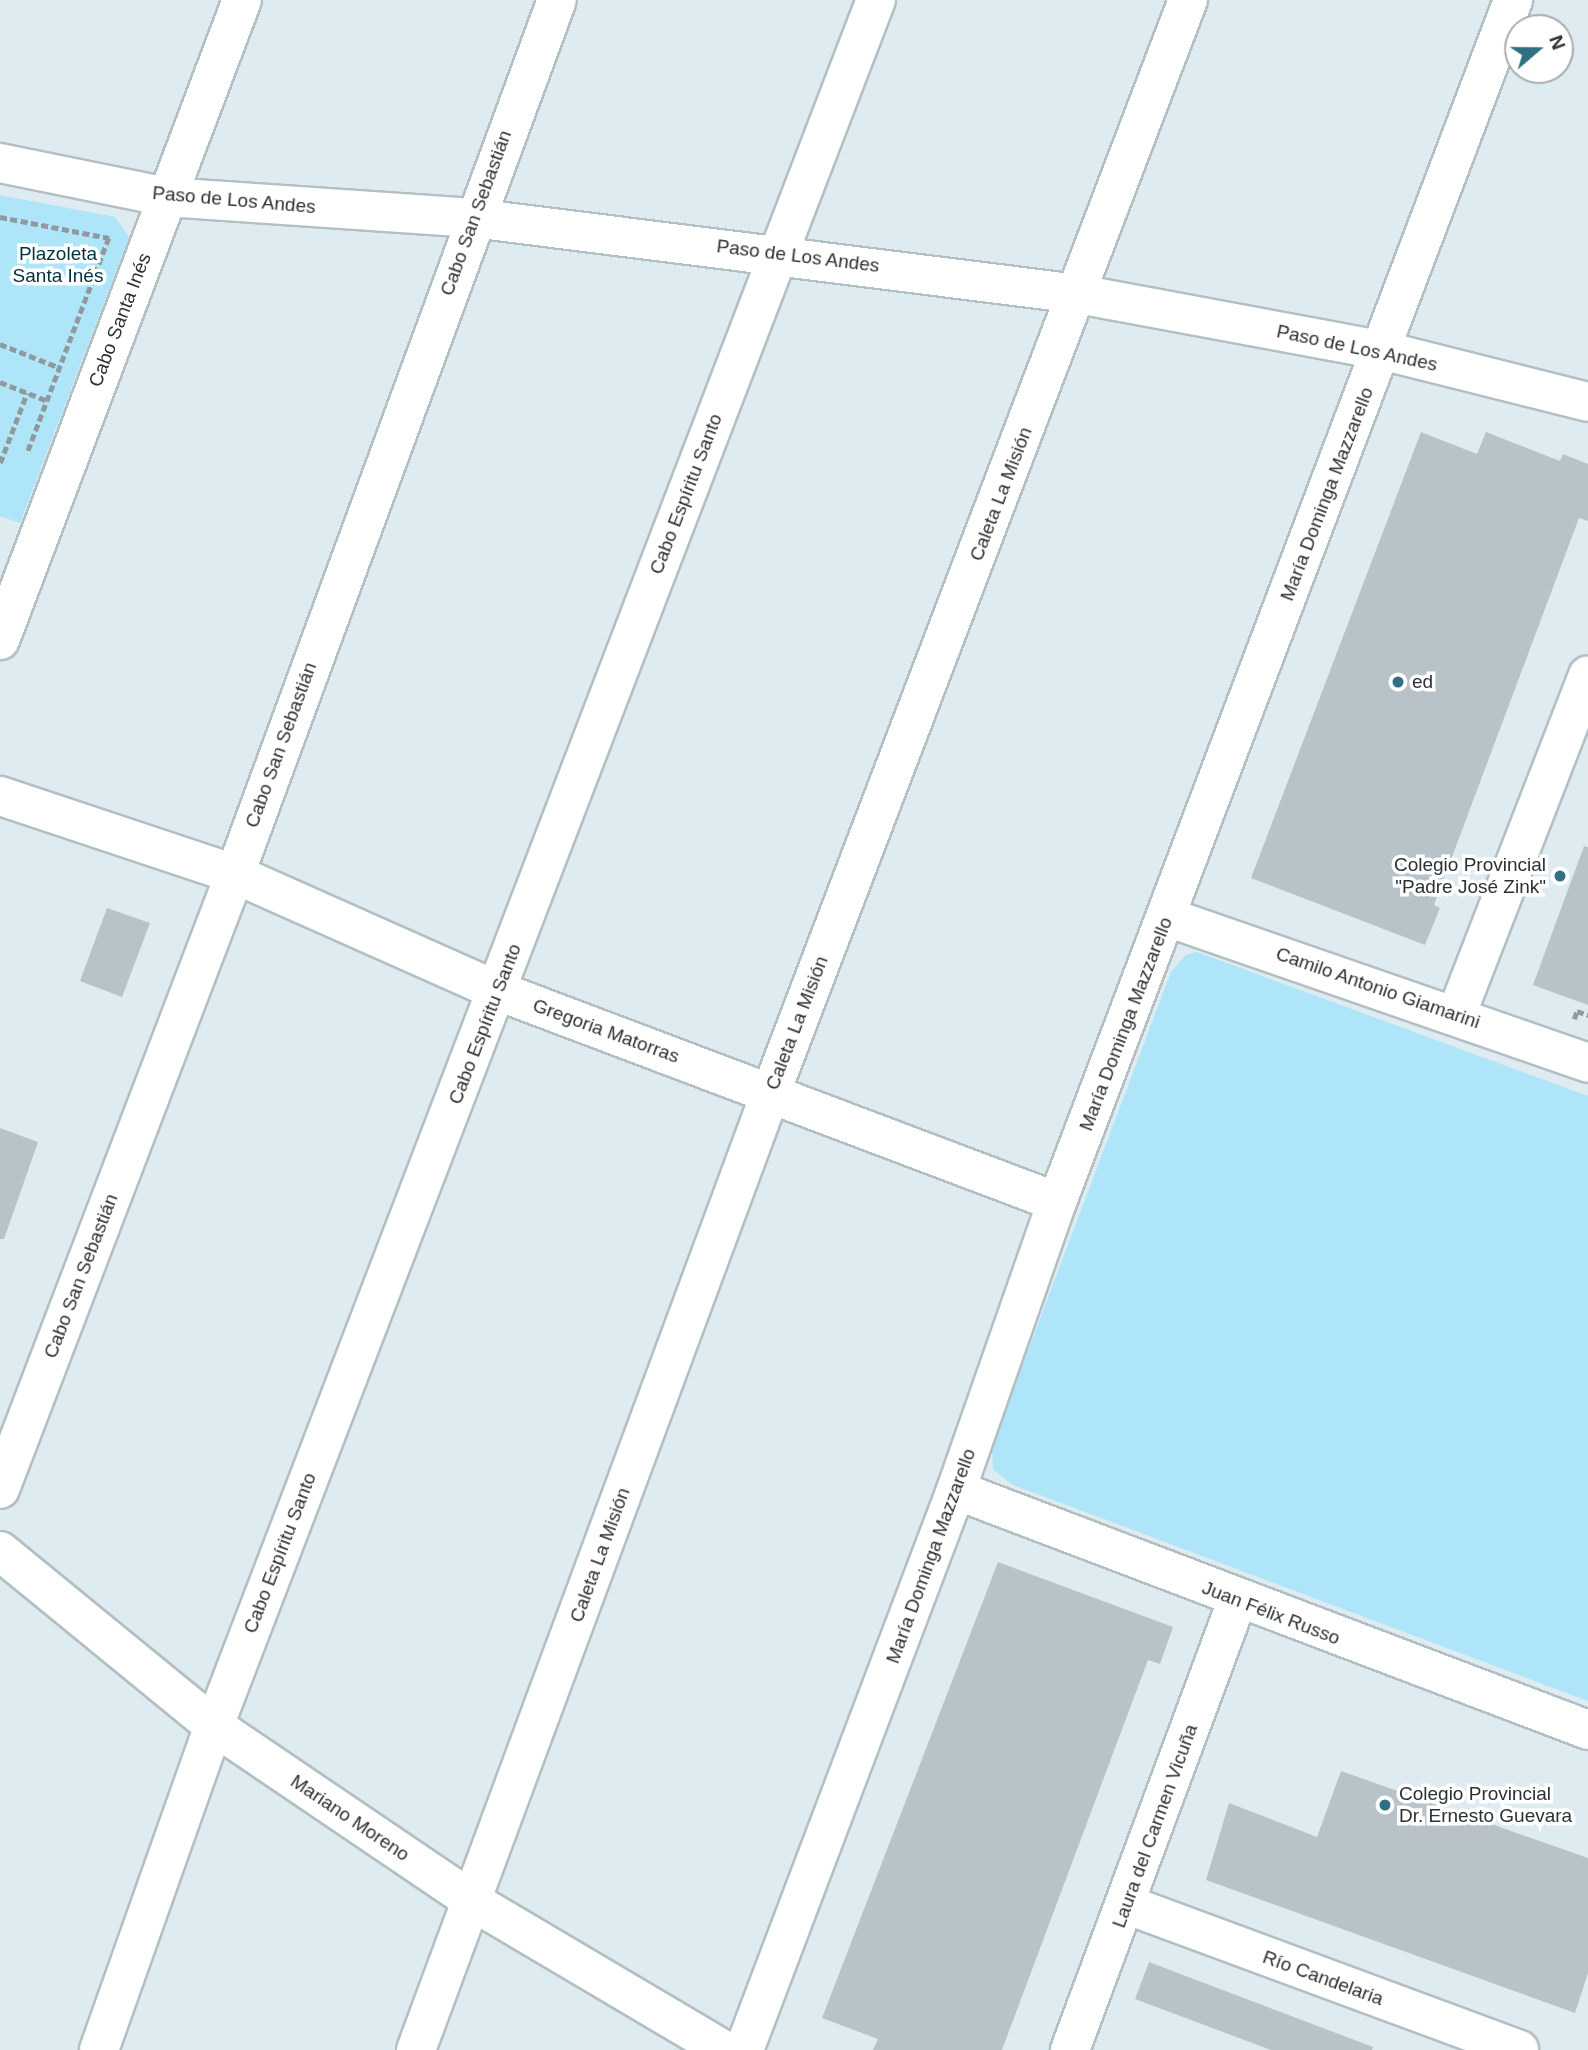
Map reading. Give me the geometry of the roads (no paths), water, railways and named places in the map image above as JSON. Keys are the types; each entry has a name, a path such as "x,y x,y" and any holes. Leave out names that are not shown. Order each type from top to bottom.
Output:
{"street":[{"name":"Cabo Santa Inés","path":"0,640 242,0"},
{"name":"Cabo San Sebastián","path":"0,1489 234,874 474,218 557,0"},
{"name":"Cabo Espíritu Santo","path":"99,2050 214,1726 876,0"},
{"name":"Caleta La Misión","path":"416,2050 771,1092 1078,294 1188,0"},
{"name":"María Dominga Mazzarello","path":"744,2050 956,1490 1057,1202 1513,0"},
{"name":"Paso de Los Andes","path":"0,163 167,197 474,218 777,253 1078,294 1381,350 1588,402"},
{"path":"1457,1013 1580,726 1588,675"},
{"name":"Gregoria Matorras","path":"0,796 234,874 498,991 1057,1202"},
{"name":"Camilo Antonio Giamarini","path":"1167,917 1457,1013 1588,1063"},
{"name":"Juan Félix Russo","path":"956,1490 1237,1601 1588,1730"},
{"name":"Mariano Moreno","path":"0,1552 214,1726 472,1901 724,2050"},
{"name":"Laura del Carmen Vicuña","path":"1070,2050 1128,1905 1237,1601"},
{"name":"Río Candelaria","path":"1128,1905 1519,2050"}],"place":[{"name":"ed","path":"1398,682"},
{"name":"Colegio Provincial \"Padre José Zink\"","path":"1560,876"},
{"name":"Colegio Provincial Dr. Ernesto Guevara","path":"1385,1805"}],"park label":[{"name":"Plazoleta Santa Inés","path":"58,265"}]}
